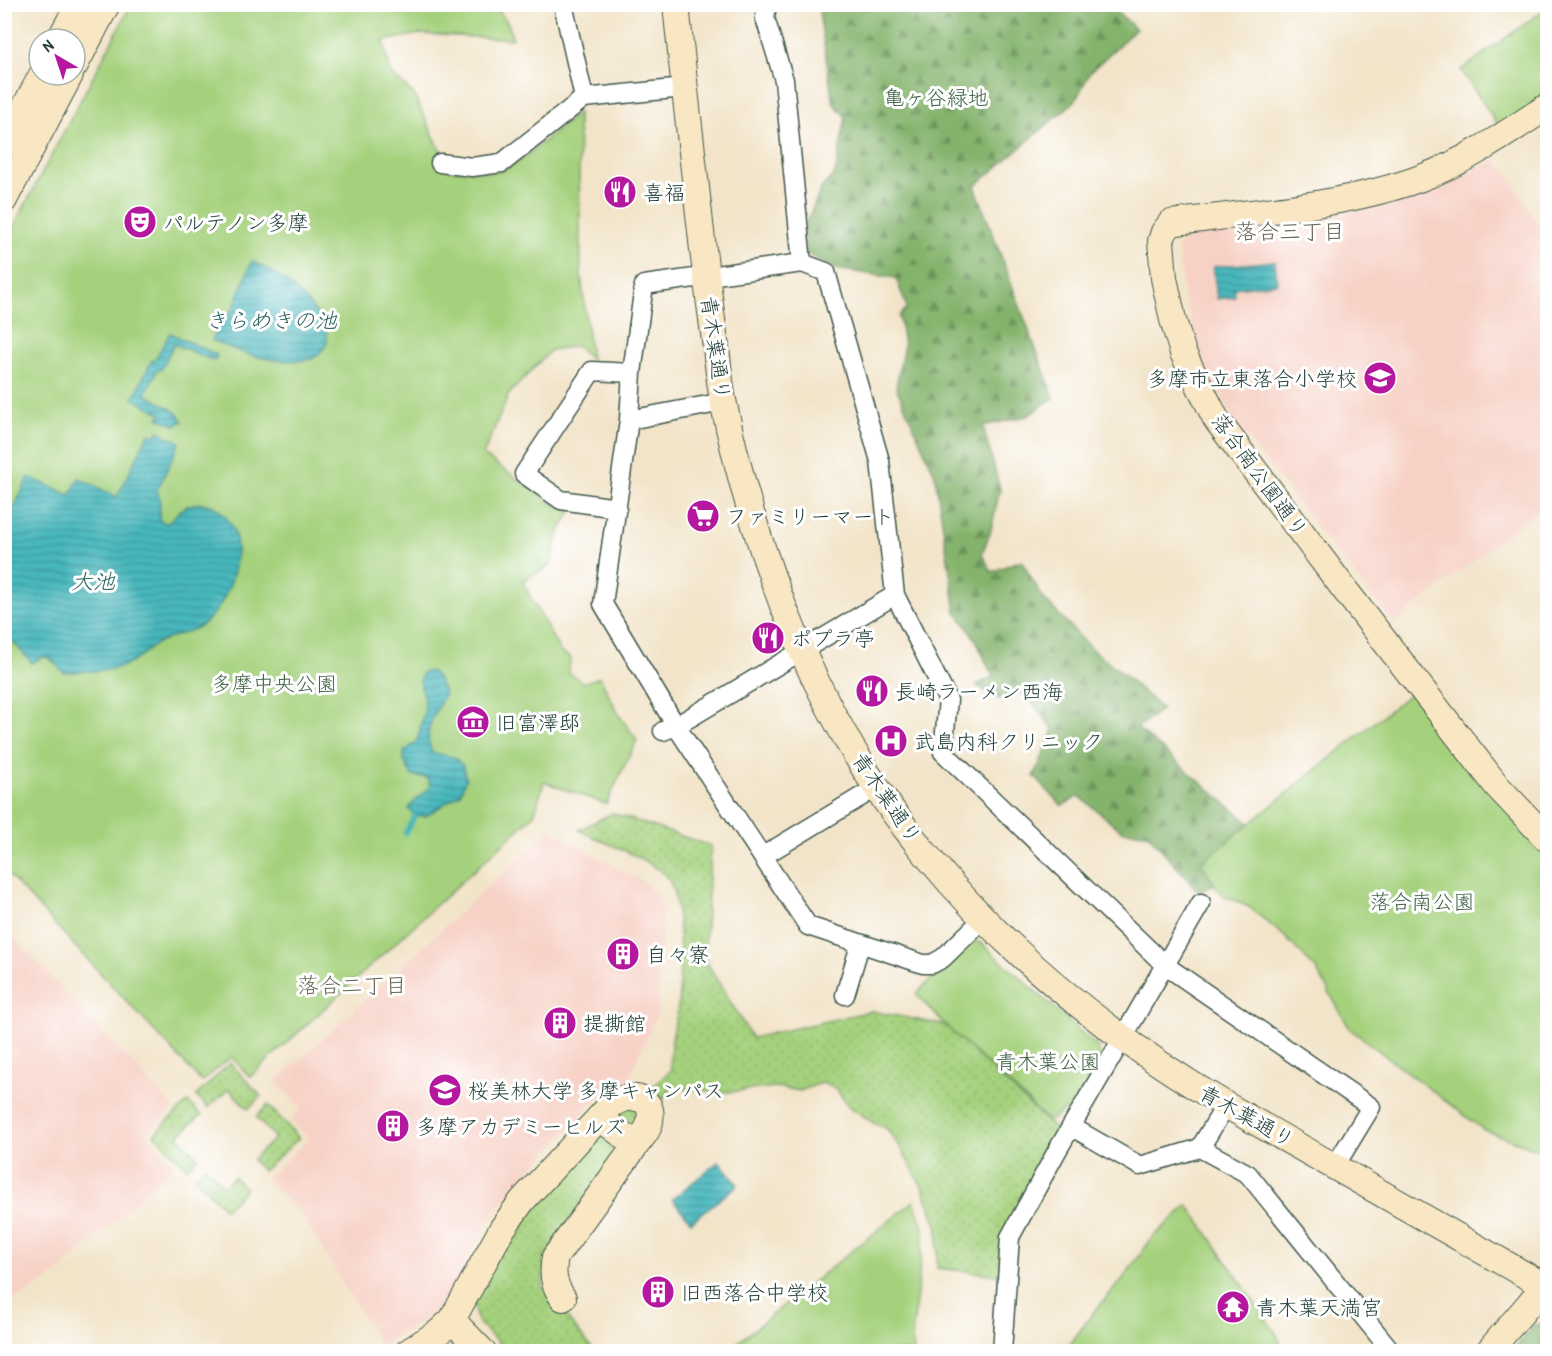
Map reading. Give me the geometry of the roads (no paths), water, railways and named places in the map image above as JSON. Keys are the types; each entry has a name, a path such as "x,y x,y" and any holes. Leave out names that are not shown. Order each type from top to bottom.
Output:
{"street":[{"path":"67,27 79,4"},
{"path":"87,42 107,4"},
{"path":"563,4 584,98"},
{"name":"青木葉通り","path":"676,4 706,276 723,402 743,486 764,554 802,650 838,723 877,787 924,851 984,918 1030,964 1069,998 1122,1038 1176,1076 1547,1285"},
{"path":"767,4 765,18 784,80 802,263"},
{"path":"4,146 36,87"},
{"path":"4,200 64,87"},
{"path":"440,163 472,167 502,162 584,98 684,88"},
{"name":"落合南公園通り","path":"1548,106 1482,150 1423,178 1351,198 1171,223 1161,241 1164,278 1176,331 1184,353 1216,418 1345,590 1497,786 1548,840"},
{"path":"984,918 943,958 932,964 923,964 860,945 808,926 763,856 669,728 603,604 630,420 632,373 644,285 802,263 826,272 880,461 895,595 948,700 943,752 1166,966 1371,1107 1335,1166"},
{"path":"617,508 561,500 524,474 592,371 632,373"},
{"path":"630,420 723,402"},
{"path":"669,728 895,595"},
{"path":"763,856 877,787"},
{"path":"1002,1352 1010,1237 1057,1151 1201,903"},
{"path":"845,994 860,945"},
{"path":"408,1352 439,1332 452,1320 508,1219 522,1201 611,1105 624,1097 637,1097 648,1106 651,1118 646,1130 555,1257 553,1279 563,1298"},
{"path":"1072,1126 1140,1166 1200,1148 1226,1105"},
{"path":"600,1118 636,1145"},
{"path":"1200,1148 1248,1174 1392,1352"},
{"path":"1488,1352 1547,1285"},
{"path":"452,1320 483,1352"}],"water":[{"name":"きらめきの池","path":"252,261 288,283 320,317 325,327 326,345 313,359 286,361 261,358 212,340 219,325 233,309"},
{"path":"1275,261 1277,283 1234,288 1235,297 1217,299 1213,267"},
{"path":"170,333 217,355 215,361 174,344 161,370 158,369 145,394 175,411 183,421 176,425 158,418 161,413 133,399 152,360 154,361"},
{"name":"大池","path":"158,431 180,442 157,491 160,501 159,518 162,522 168,523 186,507 203,504 219,510 231,524 237,542 237,551 232,578 225,595 216,611 200,626 161,641 133,662 121,667 64,673 50,658 43,657 32,663 4,632 5,526 29,477 70,495 79,478 117,497 149,433 156,436"},
{"path":"431,671 438,679 445,694 431,723 428,738 430,746 433,753 454,757 463,766 466,779 460,794 426,816 415,816 409,809 430,786 428,778 412,776 404,761 404,752 417,741 425,708 420,680 422,673"},
{"path":"719,1161 738,1185 691,1222 672,1199"}],"waterway":[{"path":"405,833 415,816"}],"place":[{"name":"喜福","path":"620,192"},
{"name":"パルテノン多摩","path":"140,222"},
{"name":"多摩市立東落合小学校","path":"1380,378"},
{"name":"ファミリーマート","path":"703,516"},
{"name":"ポプラ亭","path":"768,638"},
{"name":"長崎ラーメン西海","path":"872,691"},
{"name":"旧富澤邸","path":"473,722"},
{"name":"武島内科クリニック","path":"891,741"},
{"name":"自々寮","path":"623,954"},
{"name":"提撕館","path":"560,1023"},
{"name":"桜美林大学 多摩キャンパス","path":"445,1090"},
{"name":"多摩アカデミーヒルズ","path":"393,1126"},
{"name":"旧西落合中学校","path":"658,1292"},
{"name":"青木葉天満宮","path":"1233,1307"}],"district":[{"name":"落合三丁目","path":"1290,231"},
{"name":"落合二丁目","path":"352,985"}],"park label":[{"name":"亀ヶ谷緑地","path":"936,97"},
{"name":"多摩中央公園","path":"274,683"},
{"name":"落合南公園","path":"1422,901"},
{"name":"青木葉公園","path":"1048,1061"}]}
